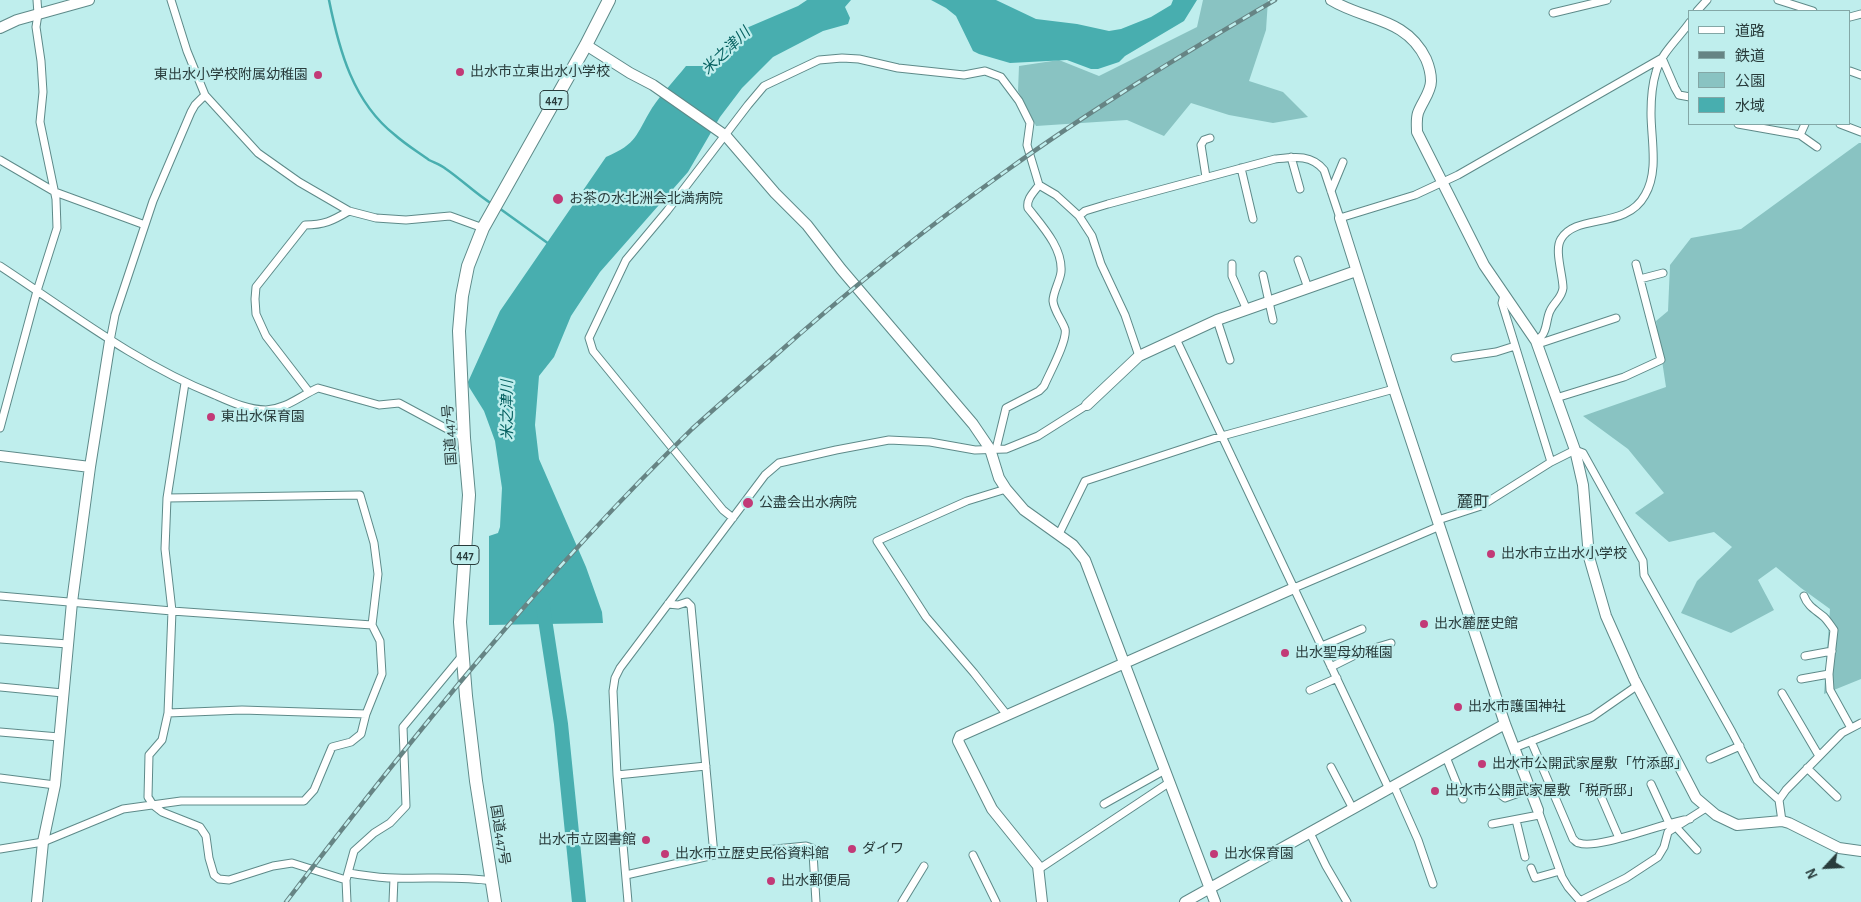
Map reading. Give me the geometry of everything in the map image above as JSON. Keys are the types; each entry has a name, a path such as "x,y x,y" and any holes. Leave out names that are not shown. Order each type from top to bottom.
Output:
{"highway":[{"name":"国道447号","path":"495,902 476,781 460,622 469,495 464,438 459,330 462,296 468,266 483,228 586,45 609,0"}],"street":[{"path":"0,428 56,228 55,192 40,122 43,92 36,27 38,14 37,0"},
{"path":"0,28 38,14 89,0"},
{"path":"171,0 187,50 205,95 258,153 299,182 349,211 376,218 406,220 450,216 483,228"},
{"path":"1331,0 1357,12 1378,18 1408,35 1422,52 1429,67 1431,84 1418,114 1417,132 1484,265 1537,342 1576,450 1583,485 1589,558 1606,616 1638,685 1696,798 1716,815 1737,825 1782,821 1839,848 1861,850"},
{"path":"1553,13 1607,0"},
{"path":"1778,0 1810,10"},
{"path":"1537,342 1544,334 1550,310 1561,297 1563,289 1558,247 1561,239 1571,230 1584,224 1617,218 1634,210 1649,188 1653,152 1652,96 1656,71 1662,58 1688,28"},
{"path":"586,45 652,85 726,136 775,193 807,225 841,269 993,449 999,478 1006,489 1024,510 1073,544 1085,560 1215,902"},
{"path":"1340,218 1415,195 1467,170 1662,58"},
{"path":"1662,58 1679,95 1688,97"},
{"path":"733,518 723,510 593,351 589,338 626,260 764,86 819,60 859,59 898,68 964,75 985,71 1001,77 1023,109 1030,123 1027,145 1039,185 1056,195 1079,216 1092,236 1101,264 1125,315 1139,356"},
{"path":"37,902 43,842 55,785 72,602 90,467 115,315 169,161 191,112 205,95"},
{"path":"1744,125 1800,134 1817,147"},
{"path":"1800,134 1804,125"},
{"path":"1843,125 1861,132"},
{"path":"1206,177 1201,145 1204,140 1210,138"},
{"path":"1079,216 1085,211 1108,204 1276,159 1291,157 1308,158 1319,164 1324,170 1340,218 1394,389 1505,724 1560,871 1568,887 1581,902 1626,878 1658,857 1664,847 1668,832 1706,808"},
{"path":"1291,157 1300,189"},
{"path":"0,160 55,192 145,225"},
{"path":"1331,191 1344,162"},
{"path":"1241,168 1253,219"},
{"path":"993,449 1006,408 1039,391 1044,386 1063,346 1066,335 1053,300 1061,266 1058,255 1050,237 1027,204 1039,185"},
{"path":"309,392 266,336 256,314 256,287 305,225 320,225 331,222 349,211"},
{"path":"1298,260 1308,288"},
{"path":"1232,264 1232,276 1247,310"},
{"path":"1556,398 1624,377 1661,360 1636,264"},
{"path":"0,266 110,341 185,383 242,407 265,410 284,407 318,388 379,406 398,403 464,438"},
{"path":"628,902 616,775 613,691 615,678 620,668 764,475 779,463 890,440 930,442 975,450 1006,449 1038,436 1087,405 1139,356 1217,320 1356,271"},
{"path":"1640,279 1663,273"},
{"path":"1263,275 1273,320"},
{"path":"1504,295 1502,303 1514,346 1551,462"},
{"path":"1537,342 1616,318"},
{"path":"1217,320 1230,360"},
{"path":"1176,339 1331,667 1418,840 1433,884"},
{"path":"1455,358 1496,352 1514,346"},
{"path":"185,383 178,418 167,498 165,549 172,611 168,713 162,740 149,755 148,796 153,805 162,812 200,827 206,836 214,875 219,879 228,880 273,866 292,863 347,877 439,877 474,878 493,881"},
{"path":"1060,534 1085,481 1222,436 1394,389"},
{"path":"1042,902 1038,866 992,808 958,741 960,736 1439,522 1481,506 1551,462 1576,450 1583,453 1625,528 1643,561 1644,575 1740,746 1757,780 1779,800 1782,821"},
{"path":"0,456 90,467"},
{"path":"1006,489 966,501 877,541 926,617 974,672 1007,715"},
{"path":"0,849 43,842 123,809 180,801 304,802 314,790 332,747 351,742 361,734 366,714 382,674 380,641 372,624 378,574 374,543 360,495 167,498"},
{"path":"0,596 172,611 372,624"},
{"path":"1804,596 1806,602 1834,630 1829,674 1830,690 1851,728"},
{"path":"668,604 678,606 688,602 691,606 714,855"},
{"path":"1322,646 1362,629"},
{"path":"0,639 68,644"},
{"path":"1331,667 1361,652 1391,643"},
{"path":"1806,656 1832,651"},
{"path":"347,902 347,877 354,851 374,833 390,823 406,806 403,727 463,655"},
{"path":"1801,679 1829,674"},
{"path":"1310,690 1337,678"},
{"path":"1514,748 1592,717 1638,685"},
{"path":"0,687 63,693"},
{"path":"1782,693 1819,756"},
{"path":"168,713 242,710 366,714"},
{"path":"1779,800 1786,790 1842,733 1861,723"},
{"path":"1185,902 1505,724"},
{"path":"0,732 59,737"},
{"path":"1531,741 1572,839 1579,844 1602,843 1669,823 1690,819"},
{"path":"1710,759 1740,746"},
{"path":"1446,757 1463,799"},
{"path":"616,775 706,766"},
{"path":"1331,767 1353,809"},
{"path":"1807,768 1837,797"},
{"path":"1104,804 1165,770"},
{"path":"0,778 55,785"},
{"path":"1039,869 1170,782"},
{"path":"1651,784 1669,823"},
{"path":"1501,796 1505,798 1530,789"},
{"path":"1600,794 1619,838"},
{"path":"1492,824 1516,820 1539,813"},
{"path":"1516,820 1525,857"},
{"path":"1676,827 1697,850"},
{"path":"1310,833 1347,902"},
{"path":"626,875 714,855 806,846 812,848 816,902"},
{"path":"973,855 996,902"},
{"path":"902,902 924,866"},
{"path":"1531,868 1535,878 1560,871"},
{"path":"393,902 394,878"}],"green space":[{"path":"1203,0 1268,0 1266,30 1249,81 1283,92 1308,117 1273,123 1229,115 1191,103 1164,136 1127,120 1036,126 1018,91 1019,66 1059,60 1099,76 1197,27"},
{"path":"1861,143 1861,679 1824,694 1830,609 1776,567 1758,580 1774,610 1731,633 1681,613 1697,581 1732,547 1714,532 1669,542 1635,513 1664,493 1628,449 1583,416 1666,387 1656,321 1668,311 1670,265 1691,238 1741,229"}],"water":[{"path":"807,0 851,0 845,7 850,18 848,24 823,31 773,57 742,88 720,117 688,172 600,272 571,316 554,357 539,376 535,425 539,459 586,567 602,612 603,623 489,625 489,536 498,533 500,527 502,488 495,441 484,411 469,387 468,382 500,311 606,157 635,138 656,102 686,66 712,66 725,54 733,36 737,32 798,6"},
{"path":"931,0 996,0 1036,19 1077,24 1109,31 1121,29 1151,17 1171,5 1173,0 1197,0 1184,21 1125,56 1119,62 1098,69 1091,69 1067,60 1010,63 979,54 973,51 956,16"}],"waterway":[{"path":"329,0 343,56 358,91 368,107 403,142 444,168 492,204"},
{"path":"499,208 549,244"},
{"name":"米之津川","path":"543,606 561,724 579,902"}],"railway":[{"path":"286,902 480,658 583,541 692,429 855,287 975,193 1038,148 1105,104 1172,61 1275,0"}],"place":[{"name":"出水市立東出水小学校","path":"460,72"},
{"name":"東出水小学校附属幼稚園","path":"318,75"},
{"name":"お茶の水北洲会北満病院","path":"558,199"},
{"name":"東出水保育園","path":"211,417"},
{"name":"公盡会出水病院","path":"748,503"},
{"name":"出水市立出水小学校","path":"1491,554"},
{"name":"出水麓歴史館","path":"1424,624"},
{"name":"出水聖母幼稚園","path":"1285,653"},
{"name":"出水市護国神社","path":"1458,707"},
{"name":"出水市公開武家屋敷「竹添邸」","path":"1482,764"},
{"name":"出水市公開武家屋敷「税所邸」","path":"1435,791"},
{"name":"出水市立図書館","path":"646,840"},
{"name":"ダイワ","path":"852,849"},
{"name":"出水市立歴史民俗資料館","path":"665,854"},
{"name":"出水保育園","path":"1214,854"},
{"name":"出水郵便局","path":"771,881"}],"district":[{"name":"麓町","path":"1473,502"}]}
